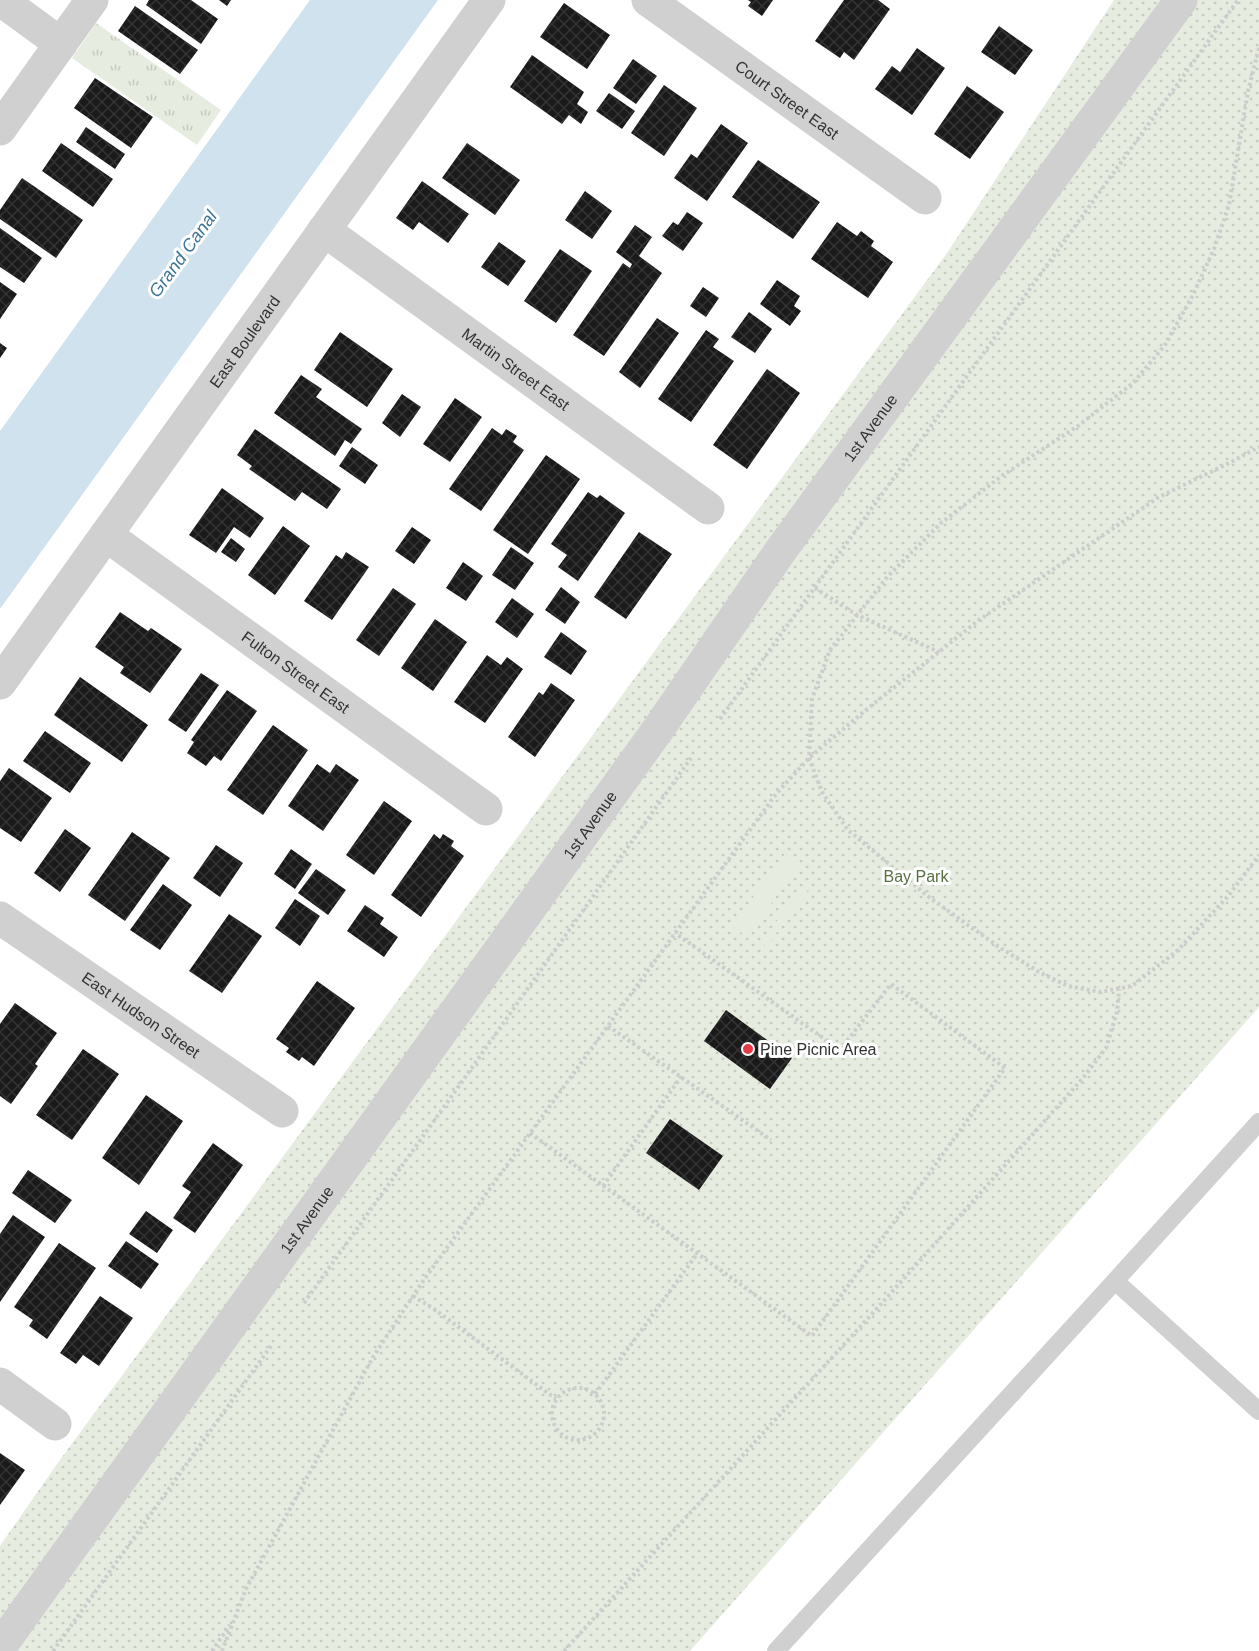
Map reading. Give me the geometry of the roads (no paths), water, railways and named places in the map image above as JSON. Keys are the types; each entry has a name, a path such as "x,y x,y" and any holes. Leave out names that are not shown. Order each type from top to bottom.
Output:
{"street":[{"path":"1,0 61,44"},
{"path":"0,129 92,0"},
{"name":"East Boulevard","path":"0,683 489,0"},
{"name":"Court Street East","path":"648,0 925,198"},
{"name":"1st Avenue","path":"0,1647 659,728 779,554 1181,0"},
{"name":"Martin Street East","path":"324,230 708,508"},
{"name":"Fulton Street East","path":"106,535 486,809"},
{"name":"East Hudson Street","path":"0,918 282,1111"},
{"path":"0,1384 55,1424"}],"lane":[{"path":"776,1651 1259,1122"},
{"path":"1115,1281 1259,1411"}],"water":[{"name":"Grand Canal","path":"310,0 438,0 0,609 0,431"}],"place":[{"name":"Pine Picnic Area","path":"748,1049"}],"park label":[{"name":"Bay Park","path":"916,876"}]}
